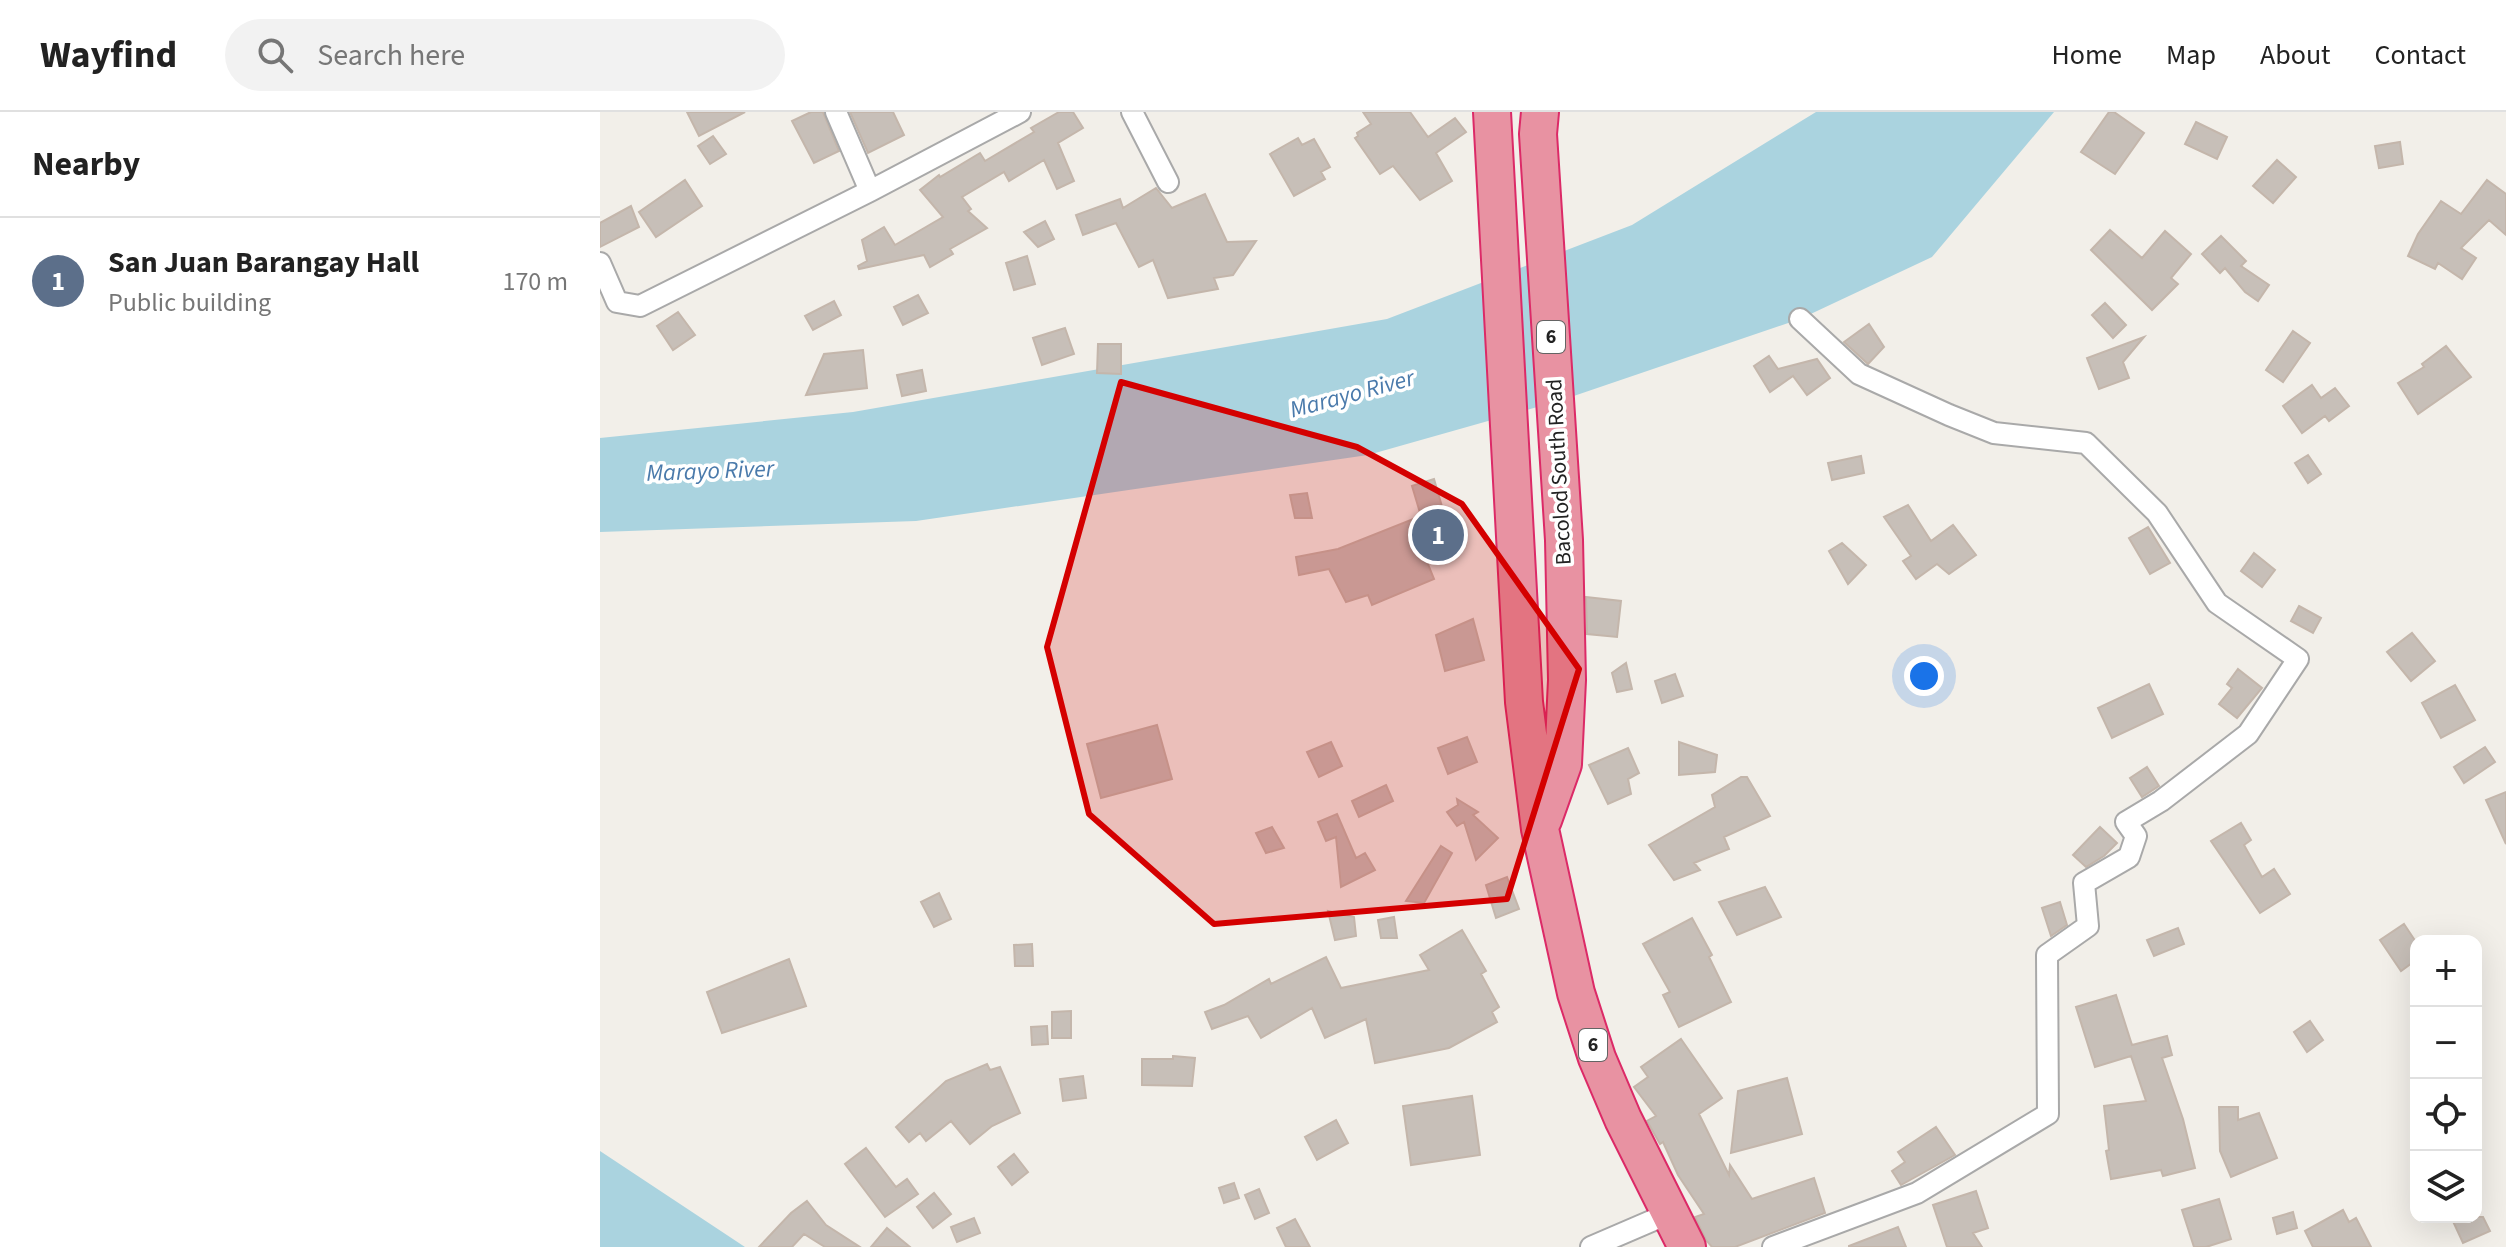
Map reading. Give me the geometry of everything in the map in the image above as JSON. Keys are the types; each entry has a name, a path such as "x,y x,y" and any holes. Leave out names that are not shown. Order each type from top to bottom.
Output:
{"highway":[{"name":"Bacolod South Road","path":"1492,116 1524,702 1540,829 1576,993 1597,1058 1623,1119 1687,1247"},
{"name":"Bacolod South Road","path":"1539,123 1564,540 1567,680 1563,764 1540,829"}],"street":[{"path":"836,112 870,191"},
{"path":"600,263 617,302 640,306 1020,112"},
{"path":"1132,112 1168,182"},
{"path":"1773,1247 1917,1193 2048,1114 2047,955 2088,926 2084,883 2129,857 2136,836 2126,822 2161,801 2248,734 2298,659 2217,603 2157,513 2086,443 1994,433 1949,415 1859,374 1800,319"},
{"path":"1591,1247 1670,1213"}],"highlighted area":[{"path":"1121,382 1357,447 1462,504 1579,669 1507,899 1214,924 1089,814 1047,647"}],"water":[{"name":"Marayo River","path":"1816,112 2054,112 1932,257 1800,319 1562,400 1368,455 916,521 600,532 600,438 853,412 1387,319 1632,225"},
{"path":"600,1151 745,1247 600,1247"}],"building":[{"path":"687,112 745,112 699,136"},
{"path":"811,112 823,112 839,151 814,163 792,121"},
{"path":"850,112 893,112 904,135 868,153"},
{"path":"1059,112 1073,112 1083,128 1058,143 1074,181 1057,189 1044,160 1009,181 1004,172 962,197 971,209 968,211 987,228 950,249 953,254 930,267 924,255 859,269 858,266 867,261 862,240 884,227 895,245 943,217 920,190 939,175 980,153 985,161 1034,132 1031,128"},
{"path":"1363,112 1410,112 1428,137 1455,118 1466,132 1436,153 1452,181 1420,200 1393,166 1380,174 1355,138 1357,133 1371,124"},
{"path":"2109,112 2114,112 2144,133 2115,174 2081,152"},
{"path":"2196,122 2227,137 2217,159 2185,144"},
{"path":"713,136 726,154 710,164 698,146"},
{"path":"1298,138 1302,145 1314,139 1330,167 1321,172 1325,179 1294,196 1270,154"},
{"path":"2400,142 2403,164 2379,168 2375,146"},
{"path":"2277,160 2296,177 2273,203 2253,186"},
{"path":"685,180 702,206 656,237 639,212"},
{"path":"2487,180 2506,194 2506,235 2489,220 2461,248 2476,258 2462,279 2438,263 2435,269 2408,256 2418,234 2441,201 2461,214"},
{"path":"1156,188 1172,208 1205,194 1227,242 1256,241 1233,275 1214,278 1218,289 1168,298 1153,260 1139,267 1116,223 1083,235 1076,215 1120,199 1123,208"},
{"path":"631,206 639,227 600,247 600,223"},
{"path":"1045,221 1054,239 1038,247 1024,232"},
{"path":"2110,230 2142,258 2165,231 2191,254 2171,278 2178,284 2152,310 2091,250"},
{"path":"2221,236 2246,261 2241,266 2269,285 2258,301 2245,292 2225,268 2220,273 2202,254"},
{"path":"1027,256 1035,284 1014,290 1006,263"},
{"path":"918,295 928,313 903,325 894,307"},
{"path":"834,301 841,315 813,330 805,316"},
{"path":"2105,303 2126,325 2113,338 2092,315"},
{"path":"678,312 695,335 673,350 657,326"},
{"path":"1869,324 1884,347 1868,364 1844,342"},
{"path":"1065,328 1074,354 1042,365 1033,338"},
{"path":"2293,331 2310,343 2283,382 2266,370"},
{"path":"2144,337 2123,362 2129,378 2099,389 2087,358"},
{"path":"1098,344 1121,344 1121,374 1097,373"},
{"path":"2446,346 2471,377 2418,414 2398,383 2424,367 2422,364"},
{"path":"863,350 867,388 806,395 824,354"},
{"path":"1769,356 1778,369 1817,359 1830,378 1807,395 1793,376 1770,392 1754,366"},
{"path":"922,370 926,391 902,396 897,375"},
{"path":"2312,385 2321,398 2335,388 2349,406 2329,421 2325,416 2302,433 2283,406"},
{"path":"2308,455 2321,474 2308,483 2295,463"},
{"path":"1861,456 1864,473 1832,480 1828,463"},
{"path":"1434,479 1454,548 1425,557 1434,579 1372,605 1368,595 1346,602 1329,569 1299,575 1296,557 1338,549 1421,516 1412,486"},
{"path":"1307,493 1312,518 1295,518 1290,495"},
{"path":"1908,505 1931,541 1953,525 1976,555 1949,574 1937,564 1916,579 1903,561 1911,556 1884,517"},
{"path":"2148,527 2170,563 2150,574 2129,538"},
{"path":"1842,543 1866,565 1848,584 1829,551"},
{"path":"2254,553 2275,570 2262,587 2241,571"},
{"path":"1586,597 1621,601 1617,637 1587,634"},
{"path":"2299,606 2321,618 2313,633 2291,621"},
{"path":"1473,619 1484,660 1445,671 1436,635"},
{"path":"2412,633 2435,661 2411,681 2387,652"},
{"path":"1626,663 1632,689 1617,692 1612,673"},
{"path":"2238,669 2262,688 2237,718 2219,704 2232,688 2227,684"},
{"path":"1675,674 1683,696 1662,703 1655,681"},
{"path":"2149,684 2163,714 2112,738 2098,708"},
{"path":"2455,685 2475,720 2441,738 2422,703"},
{"path":"1157,725 1172,779 1101,798 1087,744"},
{"path":"1467,737 1477,762 1448,774 1438,748"},
{"path":"1331,742 1342,766 1319,777 1307,752"},
{"path":"1679,742 1717,755 1715,772 1679,775"},
{"path":"2485,747 2495,762 2464,783 2454,767"},
{"path":"1628,748 1639,773 1628,779 1631,794 1608,804 1589,765"},
{"path":"2147,767 2159,786 2142,797 2130,778"},
{"path":"1741,777 1747,777 1770,816 1724,837 1729,849 1694,863 1700,870 1674,880 1649,845 1715,807 1712,795"},
{"path":"1386,785 1393,801 1359,817 1352,801"},
{"path":"2506,792 2506,844 2486,800"},
{"path":"1457,799 1478,812 1473,815 1498,838 1476,860 1464,822 1457,826 1447,812 1458,805"},
{"path":"1337,814 1356,858 1365,853 1375,870 1341,887 1336,837 1326,841 1318,822"},
{"path":"2241,823 2251,840 2244,845 2262,877 2274,869 2290,894 2260,913 2211,841"},
{"path":"1272,827 1284,848 1266,853 1256,833"},
{"path":"2100,827 2117,843 2086,867 2073,855"},
{"path":"1441,846 1452,853 1424,903 1406,901"},
{"path":"1507,877 1519,909 1496,918 1486,885"},
{"path":"1765,887 1781,917 1737,935 1719,902"},
{"path":"939,893 951,919 934,927 921,902"},
{"path":"2060,902 2067,925 2051,936 2042,908"},
{"path":"1328,911 1354,917 1356,936 1335,940"},
{"path":"1394,917 1397,938 1381,938 1378,920"},
{"path":"1692,918 1712,955 1709,957 1731,1002 1679,1027 1663,995 1670,992 1643,944"},
{"path":"2404,924 2411,935 2410,964 2401,971 2380,940"},
{"path":"2178,928 2184,944 2154,956 2147,940"},
{"path":"1462,930 1486,971 1481,974 1499,1007 1492,1012 1497,1022 1449,1048 1375,1063 1366,1019 1325,1038 1312,1008 1261,1038 1248,1016 1212,1029 1205,1012 1224,1005 1269,979 1271,984 1326,957 1341,988 1429,970 1420,955"},
{"path":"1032,944 1033,966 1015,966 1014,945"},
{"path":"789,959 806,1006 722,1033 707,992"},
{"path":"2116,995 2132,1045 2167,1036 2172,1055 2162,1058 2183,1119 2195,1168 2163,1176 2161,1170 2111,1179 2104,1106 2146,1101 2131,1056 2095,1067 2076,1007"},
{"path":"1071,1011 1071,1038 1052,1038 1052,1012"},
{"path":"2310,1021 2323,1040 2307,1052 2294,1032"},
{"path":"1047,1026 1048,1044 1032,1045 1031,1027"},
{"path":"1681,1039 1722,1098 1699,1114 1729,1175 1730,1165 1752,1199 1814,1178 1825,1213 1735,1247 1712,1247 1706,1240 1695,1217 1704,1214 1678,1175 1663,1142 1660,1144 1647,1121 1656,1116 1634,1087 1648,1077 1641,1067"},
{"path":"1173,1056 1195,1058 1192,1086 1142,1085 1142,1059 1173,1059"},
{"path":"987,1064 990,1070 1000,1067 1020,1113 992,1126 970,1144 951,1121 926,1141 920,1133 909,1142 896,1127 946,1081"},
{"path":"1083,1076 1086,1098 1063,1101 1060,1079"},
{"path":"1787,1078 1802,1134 1731,1153 1738,1091"},
{"path":"1472,1096 1480,1155 1411,1165 1403,1106"},
{"path":"2219,1107 2238,1107 2238,1120 2259,1113 2277,1158 2231,1177 2220,1151"},
{"path":"1336,1120 1348,1143 1317,1160 1305,1137"},
{"path":"1936,1127 1955,1155 1901,1185 1892,1171 1905,1162 1898,1152"},
{"path":"866,1148 896,1187 907,1179 918,1194 885,1217 845,1164"},
{"path":"1014,1154 1028,1172 1012,1185 998,1167"},
{"path":"1234,1183 1239,1198 1224,1203 1219,1188"},
{"path":"1259,1189 1269,1213 1255,1219 1245,1195"},
{"path":"1976,1191 1988,1228 1973,1233 1982,1247 1947,1247 1933,1205"},
{"path":"934,1193 951,1214 933,1228 917,1207"},
{"path":"2219,1199 2231,1239 2206,1247 2194,1247 2182,1210"},
{"path":"807,1201 826,1225 860,1247 825,1247 804,1234 792,1247 759,1247 791,1213"},
{"path":"2343,1210 2349,1222 2356,1218 2371,1247 2313,1247 2305,1231"},
{"path":"2293,1212 2297,1228 2277,1234 2273,1218"},
{"path":"2483,1217 2490,1231 2463,1243 2454,1223 2482,1223"},
{"path":"974,1218 980,1233 957,1242 951,1227"},
{"path":"1295,1219 1310,1247 1286,1247 1277,1228"},
{"path":"1898,1227 1906,1247 1849,1247 1849,1246"},
{"path":"887,1228 910,1247 871,1247"}],"place":[{"name":"San Juan Barangay Hall","path":"1438,535"}]}
